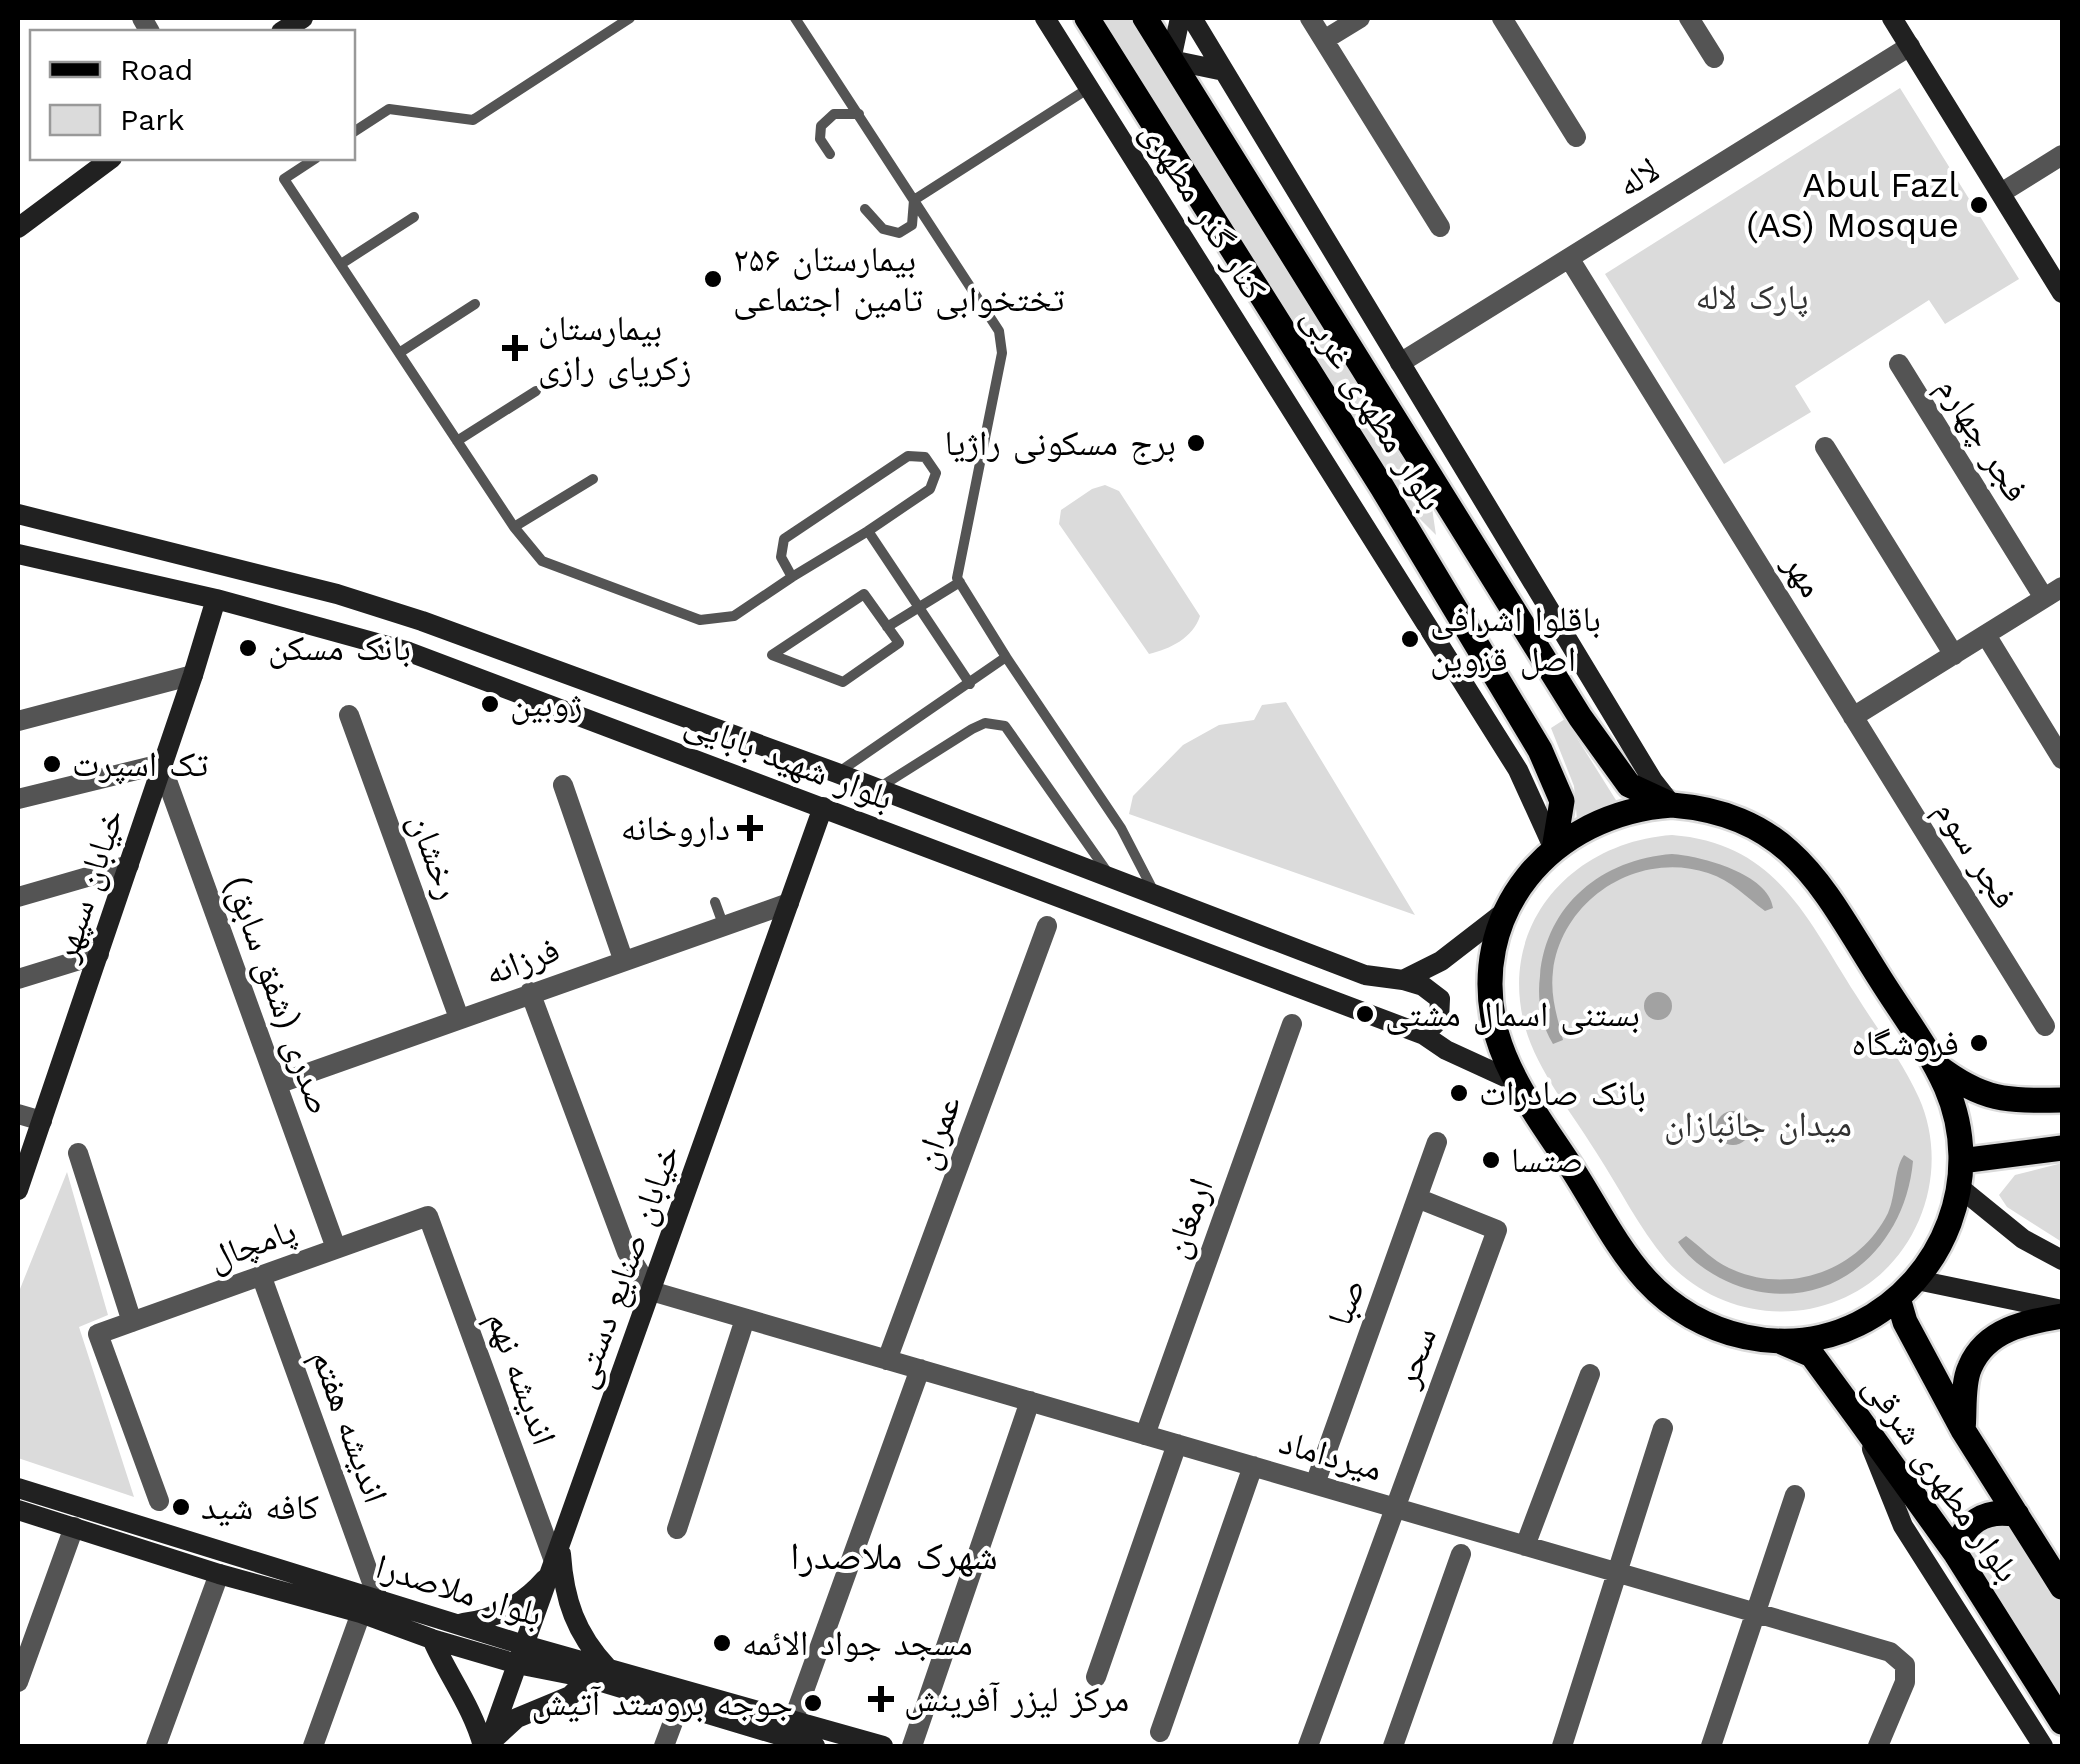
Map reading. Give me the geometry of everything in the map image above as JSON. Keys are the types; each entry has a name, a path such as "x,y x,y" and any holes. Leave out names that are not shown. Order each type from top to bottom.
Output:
{"main road":[{"name":"بلوار مطهری غربی","path":"1086,18 1382,487 1533,688 1580,717 1630,785 1672,806"},
{"name":"بلوار مطهری غربی","path":"1145,18 1533,688 1540,750 1562,801 1554,849"},
{"path":"1672,806 1723,813 1770,835 1790,851 1824,889 1934,1064 1954,1110 1960,1174 1945,1237 1907,1289 1855,1326 1818,1337 1754,1340 1705,1324 1662,1296 1628,1258 1518,1083 1498,1037 1491,998 1492,960 1507,910 1528,877 1574,834 1609,817 1646,807 1672,806"},
{"path":"1934,1064 1965,1087 1994,1098 2062,1100"},
{"path":"1960,1174 2062,1148"},
{"name":"بلوار مطهری شرقی","path":"1907,1289 1906,1322 1963,1430 2062,1587"},
{"path":"1963,1430 1969,1368 1984,1345 2021,1323 2062,1313"},
{"name":"بلوار مطهری شرقی","path":"1780,1341 1812,1355 1860,1419 1956,1554 2062,1722"},
{"path":"1956,1554 1962,1534 1976,1519 1996,1512 2016,1515"}],"street":[{"name":"کنار گذر مطهری","path":"1045,18 1518,770 1554,849"},
{"path":"1180,18 1172,60 1224,71"},
{"path":"1192,18 1653,781 1672,806"},
{"path":"1310,18 1440,228"},
{"path":"1324,40 1360,18"},
{"path":"1502,18 1576,138"},
{"path":"1689,18 1714,58"},
{"path":"1892,18 2062,294"},
{"name":"لاله","path":"1400,363 1910,46"},
{"path":"2001,193 2062,154"},
{"path":"18,228 109,160"},
{"name":"مهر","path":"1569,258 1853,717"},
{"name":"فجر چهارم","path":"1899,364 2044,598"},
{"path":"1825,448 1954,654"},
{"name":"بلوار شهید بابایی","path":"18,514 337,594 422,621 1365,974 1403,980"},
{"name":"بلوار شهید بابایی","path":"18,554 216,598 409,652 1424,1035 1446,1050 1518,1083"},
{"path":"1853,717 2062,587"},
{"name":"خیابان سپهر","path":"18,1190 216,598"},
{"path":"1986,635 2062,758"},
{"path":"18,721 193,675"},
{"name":"رخشان","path":"349,715 459,1018"},
{"name":"فجر سوم","path":"1853,717 2044,1026"},
{"path":"18,799 161,764"},
{"name":"صدری (شفق سابق)","path":"161,764 336,1248"},
{"path":"563,784 622,959"},
{"name":"خیابان صنایع دستی","path":"486,1746 824,807"},
{"path":"18,897 129,865"},
{"name":"فرزانه","path":"277,1084 790,902"},
{"path":"1403,980 1440,961 1507,910"},
{"name":"عمران","path":"887,1360 1047,926"},
{"path":"18,979 99,954"},
{"path":"1403,980 1423,986 1440,998 1439,1020 1424,1035"},
{"path":"530,992 627,1252 651,1291"},
{"name":"ارمغان","path":"1145,1435 1292,1024"},
{"path":"18,1114 42,1122"},
{"name":"صبا","path":"1315,1484 1437,1142"},
{"path":"78,1153 132,1322"},
{"path":"1960,1174 2024,1239 2062,1260"},
{"name":"سحر","path":"1308,1746 1497,1230 1418,1198"},
{"name":"پامچال","path":"159,1502 98,1334 428,1216"},
{"name":"اندیشه نهم","path":"428,1216 555,1560"},
{"name":"اندیشه هفتم","path":"261,1275 378,1599"},
{"path":"1907,1289 2062,1313"},
{"name":"میرداماد","path":"651,1291 1890,1652 1905,1665 1905,1682 1878,1746"},
{"path":"678,1529 746,1318"},
{"path":"793,1721 920,1369"},
{"path":"1525,1546 1590,1374"},
{"path":"912,1746 1030,1401"},
{"path":"1860,1419 1903,1526 2043,1746"},
{"path":"1562,1746 1663,1428"},
{"path":"1096,1677 1178,1444"},
{"path":"1160,1732 1253,1466"},
{"name":"بلوار ملاصدرا","path":"18,1488 456,1623 521,1655 588,1678 815,1746"},
{"path":"1711,1746 1795,1496"},
{"name":"بلوار ملاصدرا","path":"18,1510 219,1574 361,1613 432,1639 609,1669 884,1746"},
{"path":"18,1682 74,1527"},
{"path":"1393,1746 1461,1554"},
{"path":"456,1623 495,1616 525,1598 555,1560"},
{"path":"555,1560 570,1614 592,1652 609,1669"},
{"path":"156,1746 219,1574"},
{"path":"313,1746 361,1613"},
{"path":"432,1639 486,1746 517,1718 570,1696 588,1678"},
{"path":"664,1746 679,1706"}],"lane":[{"path":"355,132 389,109 473,120 630,18"},
{"path":"796,18 1000,330 1002,353 957,578 1121,828 1155,895"},
{"path":"914,200 1089,88"},
{"path":"830,154 820,140 821,126 834,114 859,114"},
{"path":"313,160 284,179 514,528 542,561 700,620 734,616 930,489 936,473 924,457 908,456 784,539 781,557 792,577"},
{"path":"865,209 883,229 899,233 912,225 914,200"},
{"path":"341,264 414,217"},
{"path":"399,353 475,304"},
{"path":"457,441 536,391"},
{"path":"514,528 593,479"},
{"path":"868,531 970,684"},
{"path":"887,626 960,582"},
{"path":"864,594 887,626 898,643 843,682 772,654 864,594"},
{"path":"837,774 1006,658"},
{"path":"878,789 972,729 985,723 1005,726 1112,878"},
{"path":"715,902 722,924"}],"green space":[{"path":"1102,18 1129,18 1432,508 1436,535 1415,514"},
{"name":"پارک لاله","path":"1900,88 2019,279 1945,324 1929,300 1795,386 1811,412 1724,464 1605,274"},
{"path":"1105,485 1119,491 1200,616 1186,636 1157,652 1149,654 1059,524 1061,510"},
{"path":"1286,702 1415,915 1129,814 1133,796 1183,745 1219,725 1254,720 1262,705"},
{"path":"1565,719 1619,805 1577,820 1574,786 1551,728"},
{"name":"میدان جانبازان","path":"1672,835 1708,841 1738,852 1784,889 1821,938 1919,1098 1932,1158 1921,1216 1889,1266 1866,1286 1839,1300 1793,1311 1769,1311 1724,1300 1683,1277 1647,1235 1556,1092 1531,1044 1519,990 1522,955 1533,923 1550,895 1574,872 1603,854 1636,841"},
{"path":"2062,1163 2062,1242 2007,1207 1999,1195 2015,1175"},
{"path":"67,1172 108,1315 79,1327 134,1497 18,1458 18,1294"},
{"path":"2006,1512 2062,1587 2062,1722 1958,1544"}],"shaded area":[{"path":"1672,854 1716,863 1747,876 1769,896 1773,908 1765,911 1717,876 1682,868 1656,868 1608,886 1571,922 1559,945 1552,989 1563,1040 1553,1044 1543,1020 1539,994 1545,950 1553,927 1582,890 1601,876 1623,865"},
{"path":"1658,992 1668,996 1672,1006 1668,1016 1658,1020 1648,1016 1644,1006 1648,996"},
{"path":"1733,1111 1745,1116 1750,1128 1745,1140 1733,1145 1721,1140 1716,1128 1721,1116"},
{"path":"1904,1155 1913,1161 1907,1194 1894,1224 1877,1249 1854,1270 1828,1285 1799,1293 1767,1293 1733,1284 1702,1267 1678,1242 1686,1236 1723,1265 1752,1276 1798,1278 1820,1273 1859,1250 1875,1233 1888,1213"}],"place":[{"name":"Abul Fazl (AS) Mosque","path":"1979,205"},
{"name":"بیمارستان ۲۵۶ تختخوابی تامین اجتماعی","path":"713,279"},
{"name":"بیمارستان زکریای رازی","path":"515,348"},
{"name":"برج مسکونی راژیا","path":"1196,443"},
{"name":"باقلوا اشرافی اصل قزوین","path":"1410,639"},
{"name":"بانک مسکن","path":"248,648"},
{"name":"ژوبین","path":"490,704"},
{"name":"تک اسپرت","path":"52,764"},
{"name":"داروخانه","path":"750,828"},
{"name":"بستنی اسمال مشتی","path":"1365,1014"},
{"name":"فروشگاه","path":"1979,1043"},
{"name":"بانک صادرات","path":"1459,1093"},
{"name":"صتسا","path":"1491,1160"},
{"name":"کافه شید","path":"181,1507"},
{"name":"مسجد جواد الائمه","path":"722,1643"},
{"name":"مرکز لیزر آفرینش","path":"881,1699"},
{"name":"جوجه بروستد آتیش","path":"813,1703"}],"district":[{"name":"شهرک ملاصدرا","path":"894,1556"}]}
